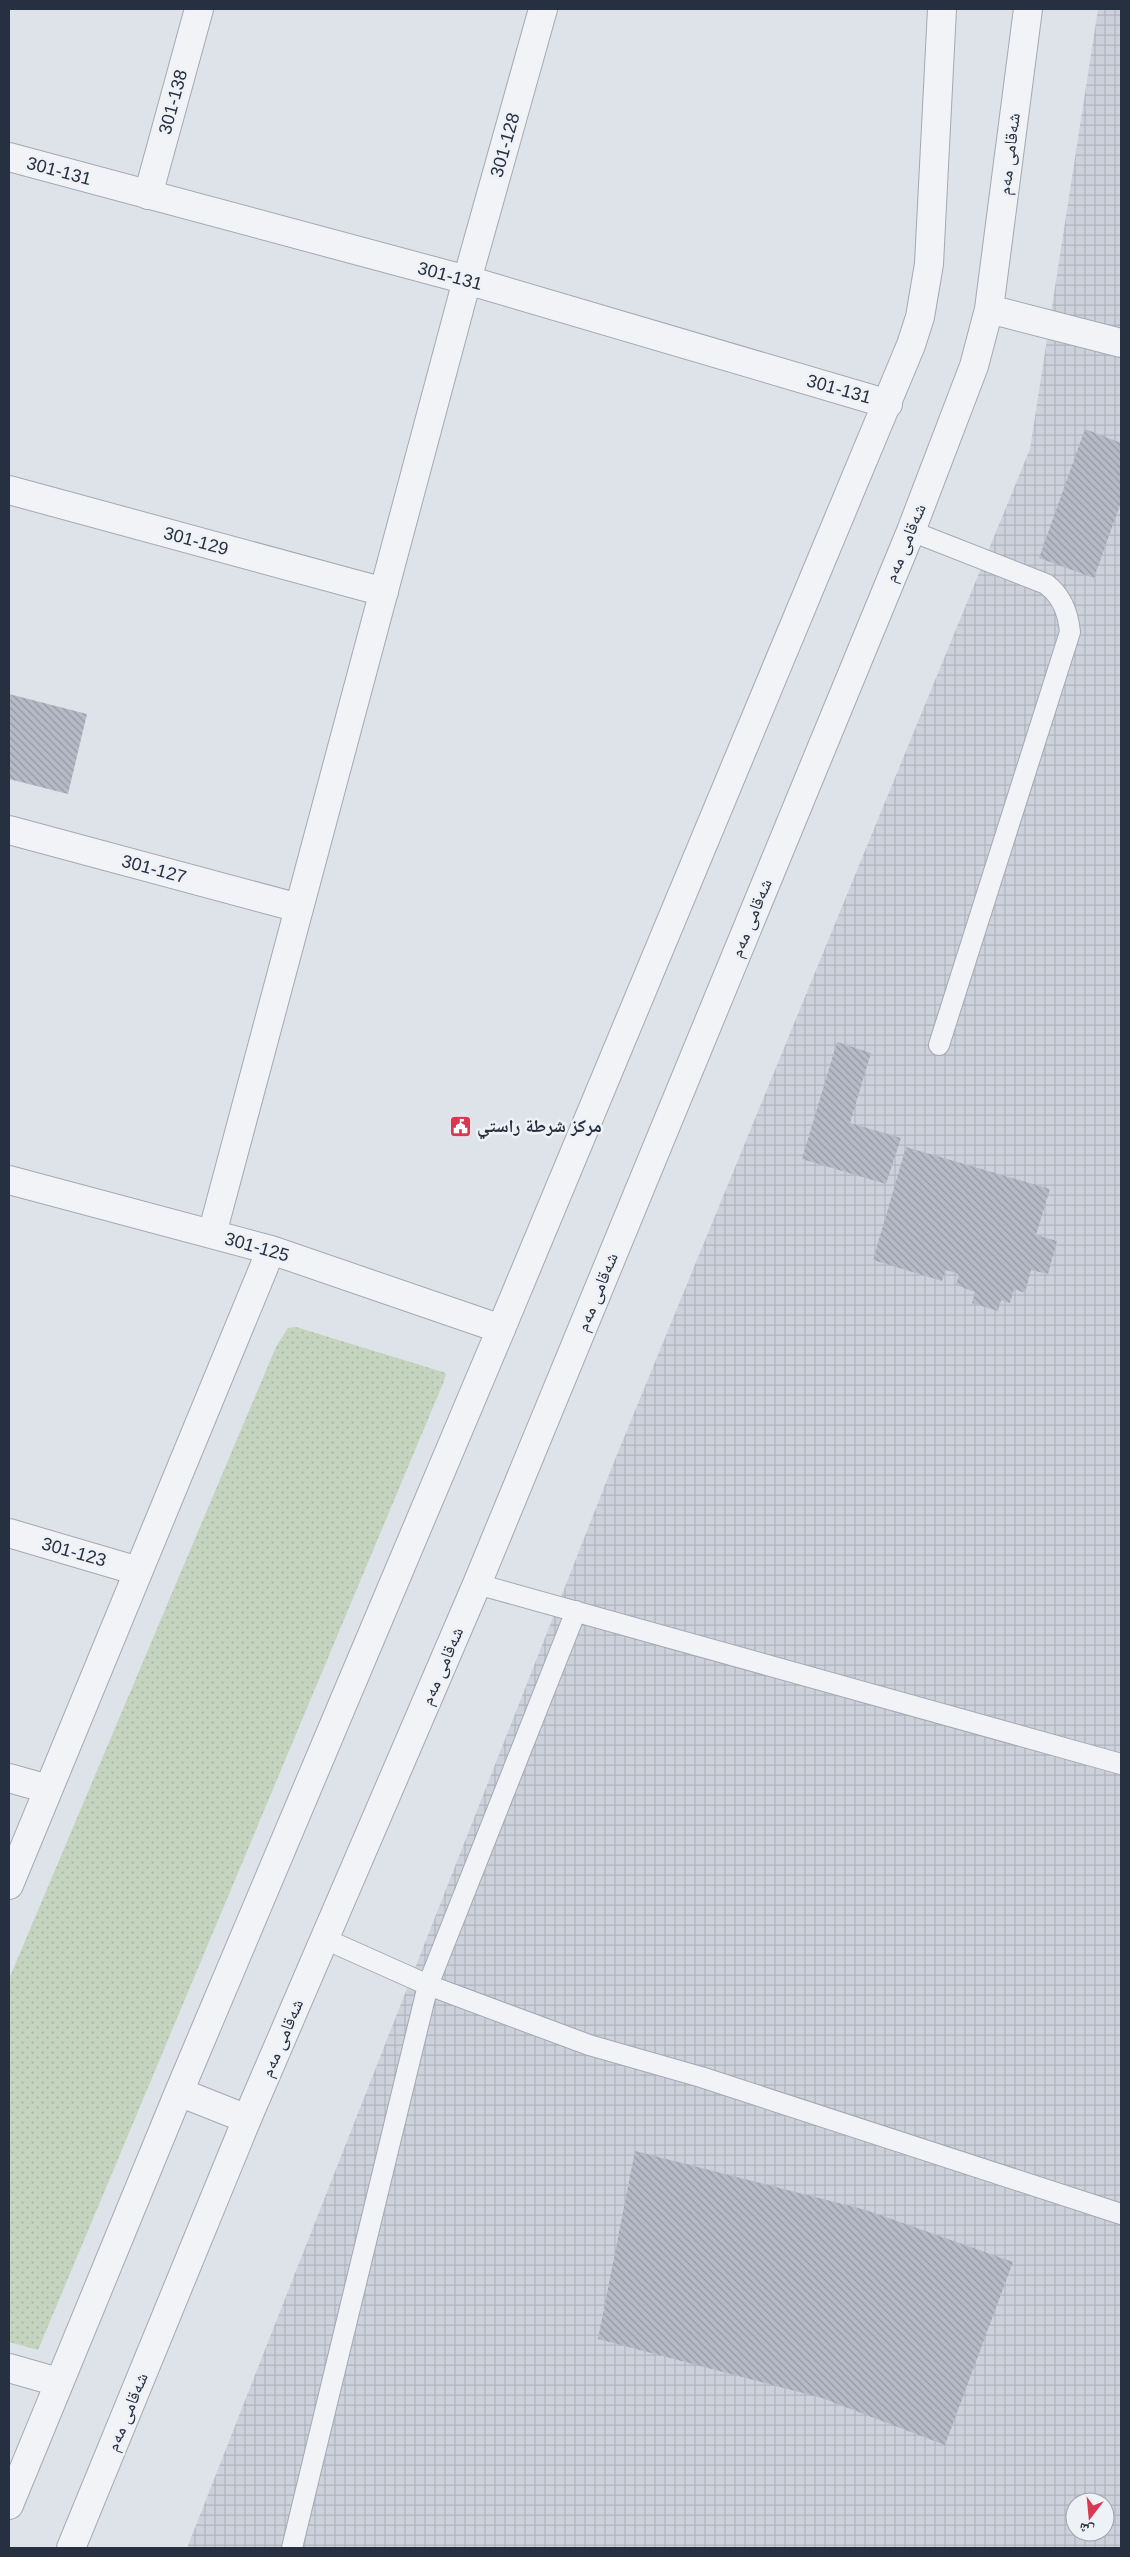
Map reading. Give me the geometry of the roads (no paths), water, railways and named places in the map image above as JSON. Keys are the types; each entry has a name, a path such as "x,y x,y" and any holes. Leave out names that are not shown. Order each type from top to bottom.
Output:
{"street":[{"name":"301-138","path":"148,195 199,9"},
{"name":"301-128","path":"212,1234 467,280 543,9"},
{"path":"9,2505 58,2382 179,2092 888,404 920,317 929,264 942,9"},
{"name":"شەقامی مەم","path":"71,2548 248,2119 477,1584 911,531 974,366 989,309 1028,9"},
{"name":"301-131","path":"9,157 467,280 888,404"},
{"path":"989,309 1121,343"},
{"name":"301-129","path":"9,490 384,592"},
{"name":"301-127","path":"9,830 299,908"},
{"name":"301-125","path":"9,1180 271,1250 501,1329"},
{"path":"9,1885 271,1250"},
{"name":"301-123","path":"9,1533 138,1571"},
{"path":"9,1778 48,1790"},
{"path":"179,2092 248,2119"},
{"path":"9,2368 58,2382"}],"lane":[{"path":"911,531 1046,584 1060,597 1069,620 1070,632 939,1045"},
{"path":"477,1584 1121,1764"},
{"path":"292,2548 428,1984 576,1611"},
{"path":"325,1939 428,1984 589,2045 701,2077 1121,2214"}],"place":[{"name":"مركز شرطة راستي","path":"461,1126"}]}
